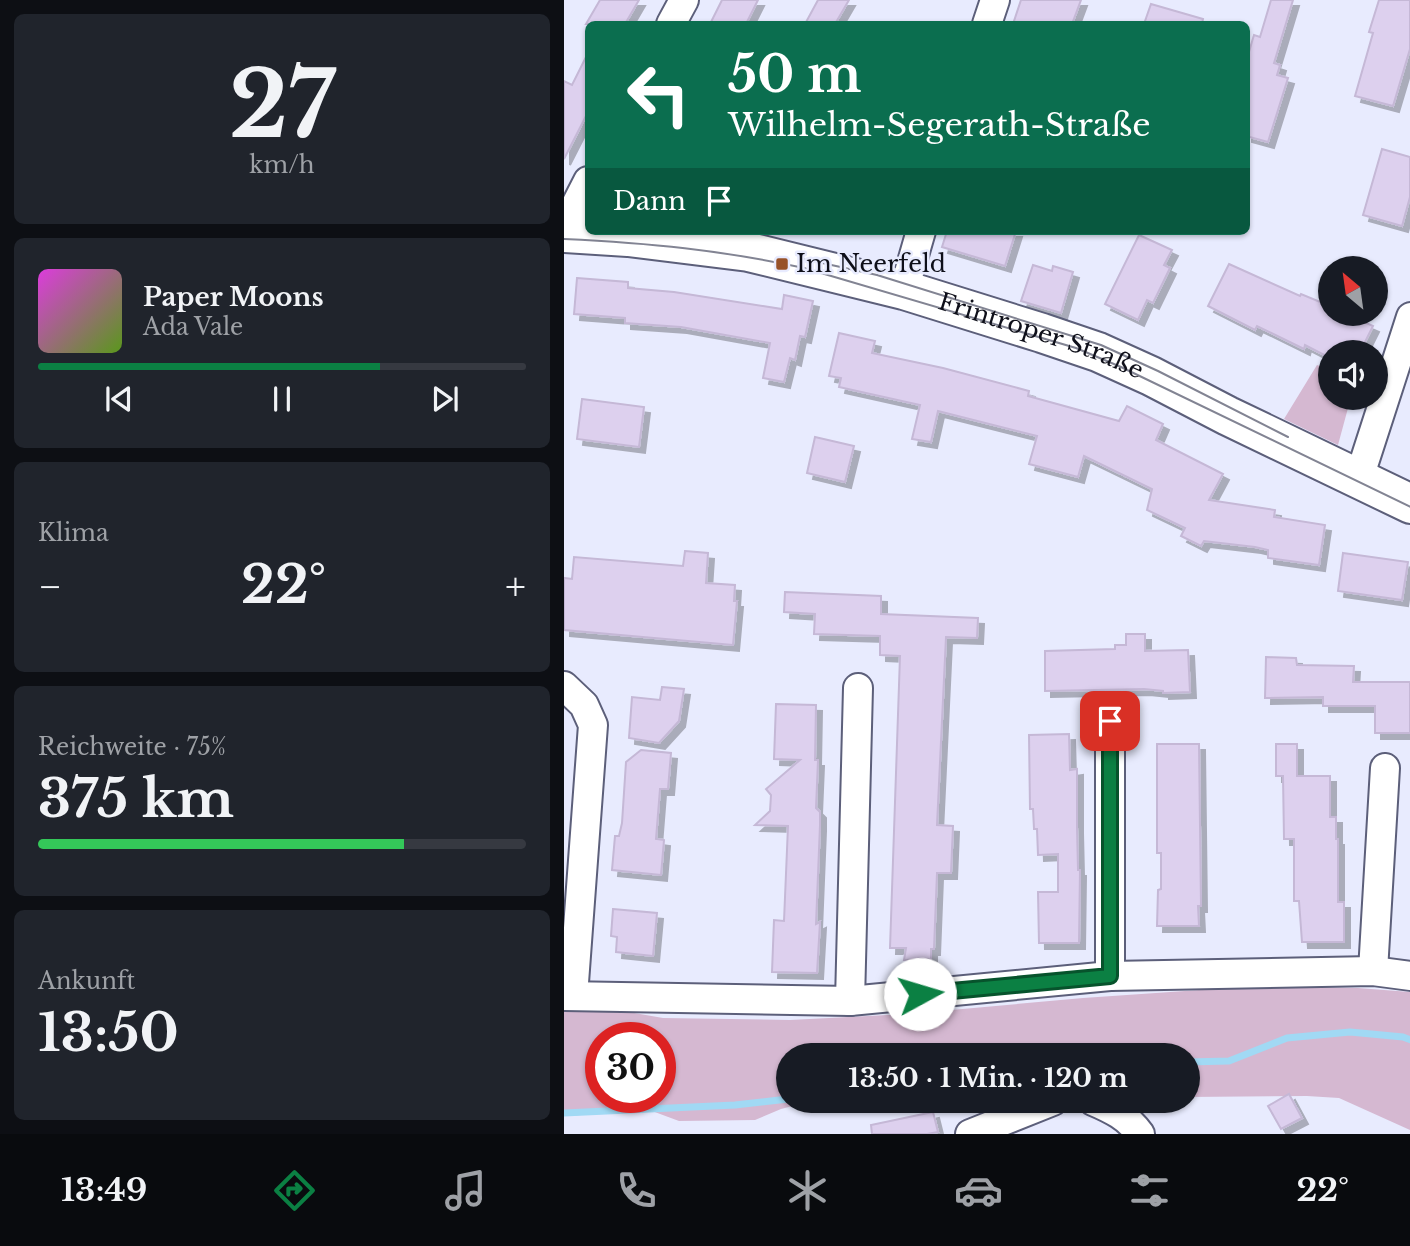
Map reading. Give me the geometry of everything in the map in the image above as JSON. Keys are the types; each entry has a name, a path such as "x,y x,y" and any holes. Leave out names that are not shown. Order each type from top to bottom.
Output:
{"main road":[{"name":"Frintroper Straße","path":"564,230 585,232"},
{"name":"Frintroper Straße","path":"610,235 749,251 904,289 1098,352 1410,504"}],"street":[{"path":"673,21 684,0"},
{"path":"988,21 996,0"},
{"path":"564,230 585,187"},
{"path":"904,289 920,235"},
{"path":"1359,478 1410,317"},
{"path":"564,686 584,705 593,725 568,996 850,1001 1110,976 1373,971 1410,976"},
{"path":"850,1001 859,688"},
{"path":"1110,721 1110,976"},
{"path":"1373,971 1385,768"},
{"path":"970,1134 1023,1113"},
{"path":"1118,1113 1133,1124 1140,1134"}],"shaded area":[{"path":"1317,365 1318,410 1347,410 1338,445 1284,419"},
{"path":"1258,986 1410,992 1410,1130 1339,1098 1200,1097 1200,1043 776,1043 776,1111 755,1120 679,1121 657,1113 676,1113 676,1022 585,1022 585,1113 617,1113 564,1116 564,1004 588,1005 663,1018 790,1020 907,1014"}],"building":[{"path":"600,0 639,0 627,21 588,21"},
{"path":"722,0 758,0 748,21 712,21"},
{"path":"818,0 849,0 837,21 807,21"},
{"path":"1021,0 1081,0 1073,21 1014,21"},
{"path":"1271,0 1293,0 1274,63 1280,65 1277,75 1288,78 1268,142 1250,137 1250,48 1254,35 1260,37"},
{"path":"1379,0 1410,0 1410,49 1393,106 1355,96 1373,33 1369,32"},
{"path":"1151,4 1203,19 1203,21 1145,21"},
{"path":"585,59 585,118 564,159 564,81 572,85"},
{"path":"1382,149 1410,157 1410,197 1402,226 1363,215"},
{"path":"946,235 1015,235 1005,266 942,247"},
{"path":"1139,235 1172,250 1164,265 1170,268 1153,303 1147,300 1138,320 1105,304"},
{"path":"1229,264 1300,296 1301,294 1318,301 1318,326 1373,326 1366,340 1318,340 1318,352 1305,345 1304,349 1257,326 1255,330 1208,306"},
{"path":"1033,265 1052,271 1053,266 1073,272 1061,313 1021,301"},
{"path":"577,278 628,282 628,288 674,292 782,309 784,295 813,301 805,337 800,336 795,360 790,358 784,382 763,378 770,343 681,327 625,323 625,318 574,314"},
{"path":"839,333 875,341 872,353 943,368 1029,391 1028,396 1119,421 1127,406 1163,424 1156,440 1223,474 1209,500 1275,510 1274,517 1325,525 1319,565 1268,558 1268,550 1255,547 1204,541 1201,546 1181,536 1185,528 1147,510 1152,489 1084,456 1078,477 1029,464 1037,436 938,411 931,442 912,439 920,405 839,387 841,378 829,376"},
{"path":"582,399 644,407 639,447 577,439"},
{"path":"815,437 854,446 845,482 807,473"},
{"path":"685,551 708,553 706,583 735,585 734,601 737,601 733,645 564,630 564,578 572,579 574,557 683,566"},
{"path":"1343,553 1408,562 1402,600 1338,591"},
{"path":"785,592 881,596 881,614 978,618 977,638 946,637 937,825 953,826 951,873 937,873 934,949 931,949 931,959 904,960 906,948 890,948 900,656 880,655 880,636 814,634 815,614 784,612"},
{"path":"1126,634 1145,634 1145,651 1188,650 1190,692 1163,693 1144,689 1045,691 1045,651 1115,649 1115,645 1126,645"},
{"path":"1266,657 1296,658 1297,665 1354,666 1353,682 1410,682 1410,733 1375,733 1375,706 1323,706 1323,697 1265,698"},
{"path":"662,687 684,689 679,721 659,743 629,738 632,697 660,700"},
{"path":"776,704 816,705 816,808 820,812 817,973 772,972 774,920 784,921 788,826 755,825 770,811 771,795 766,789 800,760 774,759"},
{"path":"1069,734 1070,770 1077,769 1079,943 1039,943 1038,892 1058,892 1058,854 1038,855 1037,829 1034,829 1033,809 1030,809 1029,735"},
{"path":"1157,744 1199,744 1199,926 1157,926 1161,853 1157,853"},
{"path":"1276,744 1297,744 1297,776 1330,776 1330,817 1336,817 1338,902 1344,902 1344,942 1302,942 1299,901 1294,901 1294,839 1284,839 1283,776 1276,776"},
{"path":"641,750 671,753 668,789 660,789 656,839 664,840 661,875 612,870 615,836 619,836 622,823 626,762"},
{"path":"613,909 657,913 653,956 616,952 617,937 611,936"},
{"path":"1289,1094 1302,1118 1281,1129 1268,1106"},
{"path":"933,1113 938,1132 872,1134 871,1125"}],"waterway":[{"path":"1200,1062 1229,1061 1287,1038 1350,1032 1411,1040"},
{"path":"564,1113 735,1105 776,1100"}],"tram line":[{"path":"564,239 685,248 804,268 1076,348 1121,367 1411,507"},
{"path":"804,259 877,275 1101,345 1288,437"}],"place":[{"name":"Im Neerfeld","path":"782,264"}],"route":[{"path":"920,994 1110,976 1110,721"}]}
